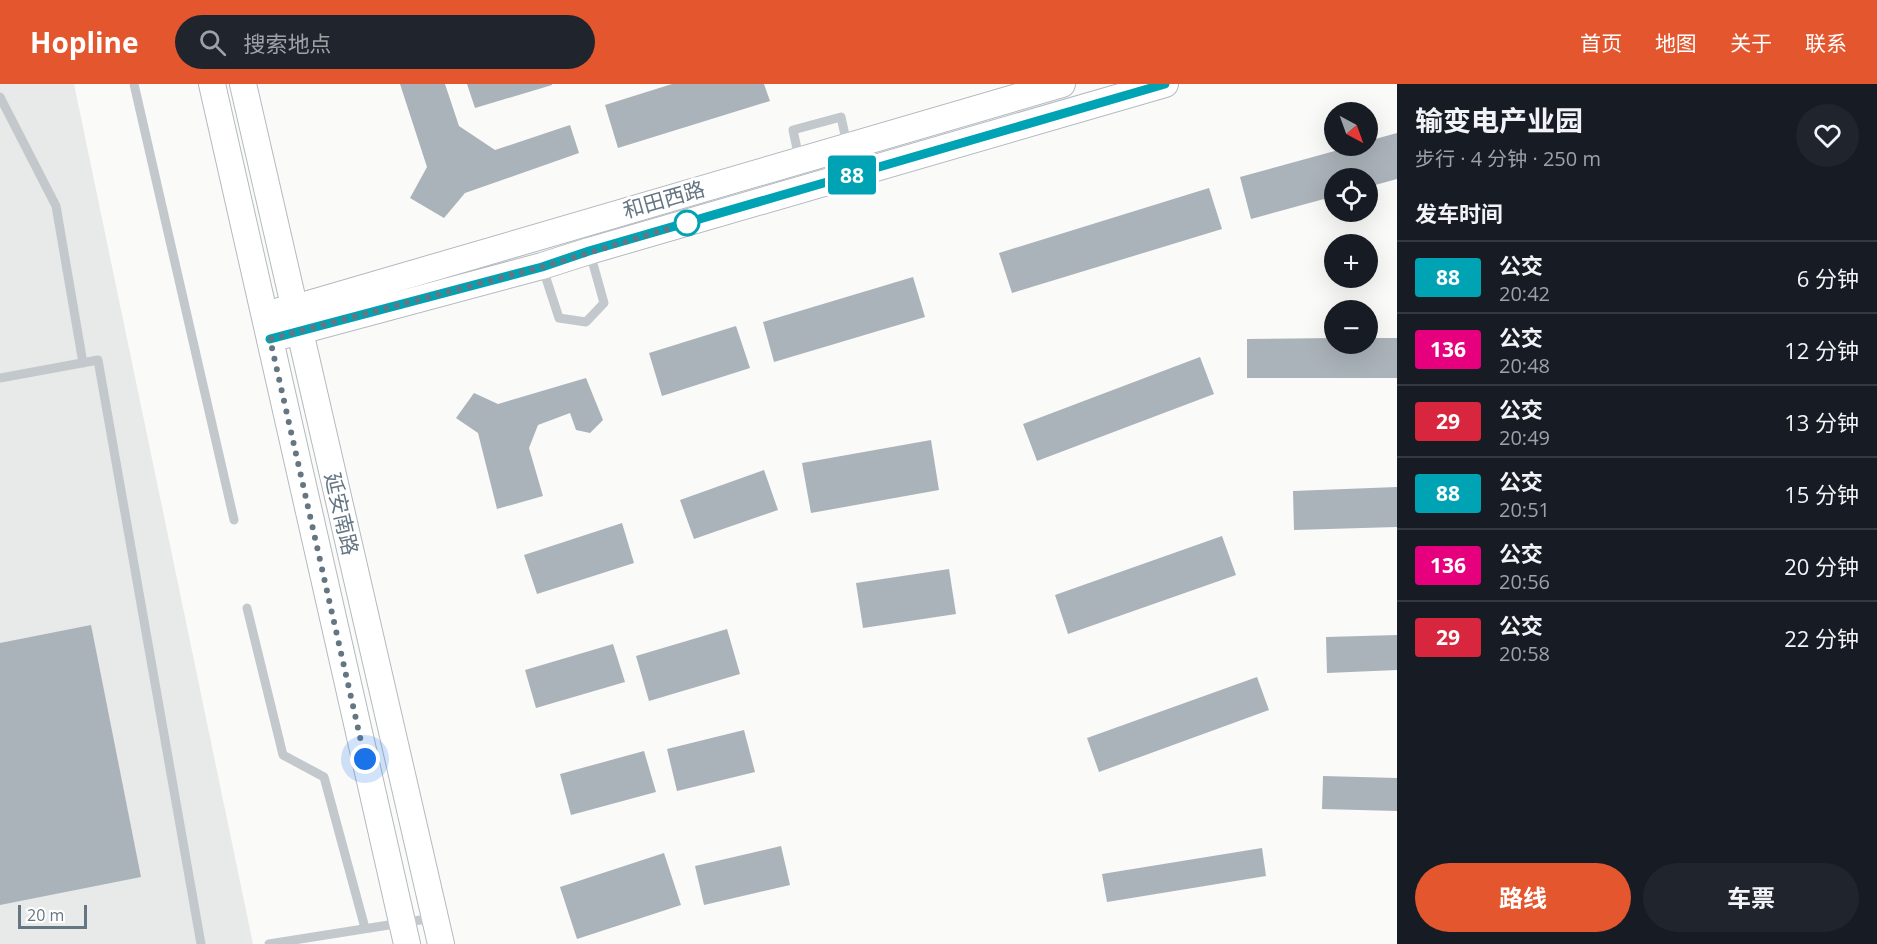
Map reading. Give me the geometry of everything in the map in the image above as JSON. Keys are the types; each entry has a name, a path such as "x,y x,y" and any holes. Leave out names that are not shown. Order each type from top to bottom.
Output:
{"main road":[{"name":"延安南路","path":"212,84 405,933"},
{"name":"延安南路","path":"243,84 441,944"},
{"name":"和田西路","path":"270,339 297,320 800,160 1062,84"},
{"name":"和田西路","path":"265,313 297,320 542,267 589,251 1165,84"}],"lane":[{"path":"134,84 234,520"},
{"path":"0,97 56,206 83,363"},
{"path":"542,267 559,318 586,322 604,303 589,251"},
{"path":"0,378 98,360 201,944"},
{"path":"247,608 283,755 324,777 365,928"},
{"path":"269,944 365,928 405,933 435,918"}],"shaded area":[{"path":"0,84 74,84 253,944 0,944"}],"building":[{"path":"400,84 445,84 459,126 495,150 570,125 579,153 465,193 444,218 410,198 427,167"},
{"path":"467,84 552,84 552,85 475,108"},
{"path":"672,84 764,84 770,101 618,148 605,105"},
{"path":"1397,133 1397,179 1378,184 1378,168 1324,168 1324,199 1251,219 1240,177 1324,154 1324,156 1378,156 1378,138"},
{"path":"1209,188 1222,229 1012,293 999,253"},
{"path":"913,277 925,317 774,362 763,322"},
{"path":"736,326 750,368 662,396 649,353"},
{"path":"1324,338 1324,354 1378,354 1378,338 1397,338 1397,378 1247,378 1247,339"},
{"path":"1200,357 1214,394 1037,461 1023,424"},
{"path":"586,378 603,420 590,433 576,430 570,413 538,425 529,448 543,496 497,509 478,433 456,418 474,393 498,404"},
{"path":"931,440 939,490 811,513 802,463"},
{"path":"764,470 778,510 694,539 680,500"},
{"path":"1397,487 1397,527 1294,530 1293,491"},
{"path":"622,523 634,563 537,594 524,555"},
{"path":"1222,536 1236,575 1068,634 1055,595"},
{"path":"949,569 956,614 863,628 856,583"},
{"path":"91,625 141,877 0,905 0,643"},
{"path":"727,629 740,674 649,701 636,656"},
{"path":"1397,635 1397,670 1327,673 1326,637"},
{"path":"613,644 625,682 536,708 525,670"},
{"path":"1257,677 1269,710 1099,772 1087,738"},
{"path":"744,730 755,772 677,791 667,749"},
{"path":"644,751 656,792 571,815 560,774"},
{"path":"1323,776 1397,778 1397,811 1322,809"},
{"path":"781,846 790,885 704,905 695,866"},
{"path":"1262,848 1266,876 1107,902 1102,874"},
{"path":"664,853 681,905 577,939 560,887"}],"bus line":[{"name":"88","path":"270,339 542,267 589,251 1165,84"}],"route":[{"path":"365,759 270,339 542,267 687,223"}]}
